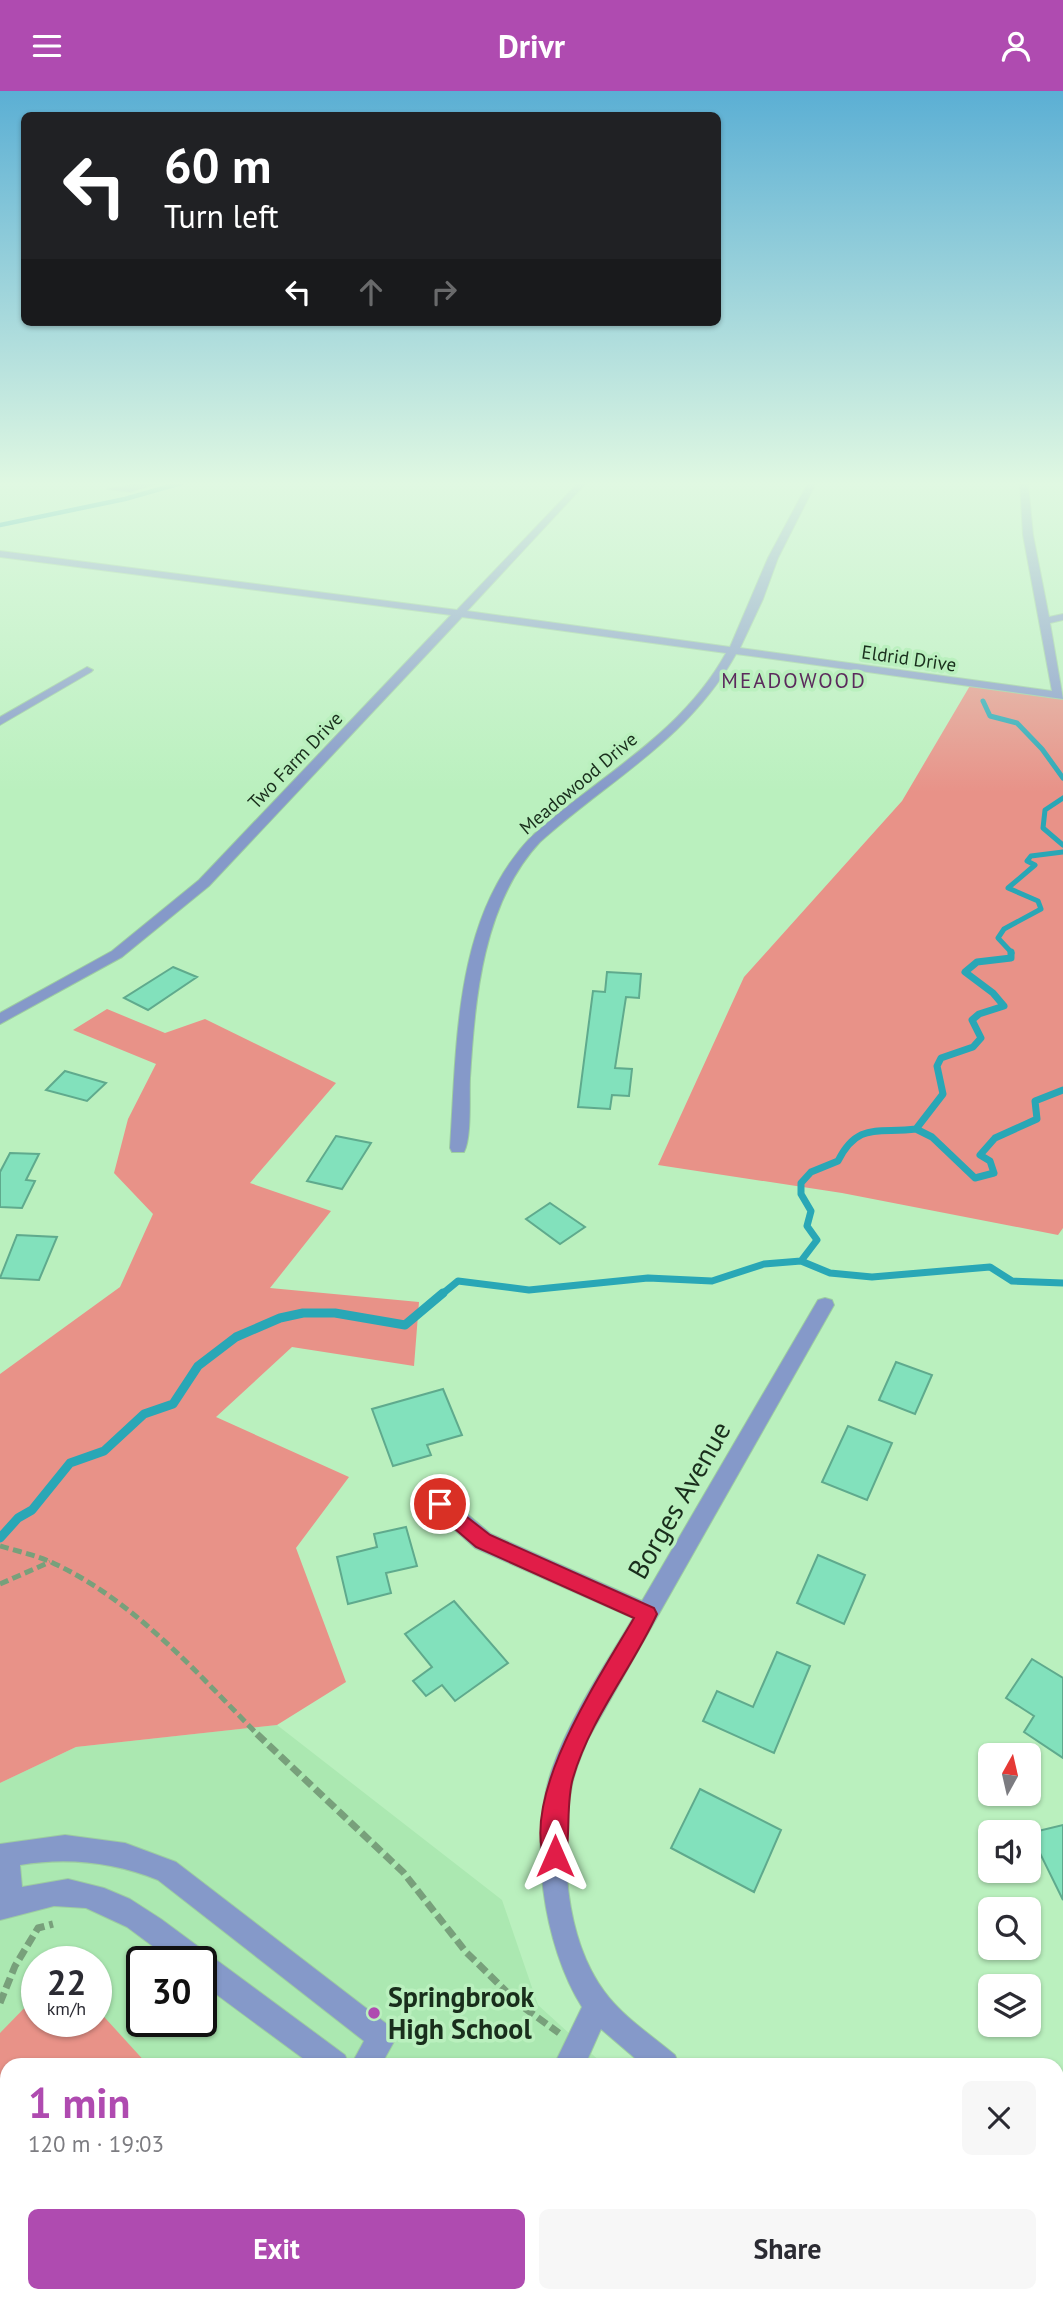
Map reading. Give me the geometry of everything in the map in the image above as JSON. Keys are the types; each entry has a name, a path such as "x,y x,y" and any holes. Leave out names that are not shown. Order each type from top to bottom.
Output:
{"street":[{"name":"Eldrid Drive","path":"251,586 1061,696"},
{"name":"Two Farm Drive","path":"0,1019 117,954 204,883 483,586"},
{"name":"Meadowood Drive","path":"458,1147 467,1015 481,943 498,897 519,859 539,839 690,712 733,651 761,586"},
{"path":"1037,586 1061,696"},
{"path":"1043,621 1063,617"},
{"path":"0,722 87,670"},
{"name":"Borges Avenue","path":"657,2058 597,2004 572,1960 562,1916 555,1856 555,1818 561,1780 578,1734 825,1305"},
{"path":"440,1504 483,1541 647,1614"},
{"path":"175,1946 135,1916 97,1898 66,1892 5,1905 4,1856 26,1850 81,1846 128,1854 167,1871 382,2038 374,2058"},
{"path":"217,1978 326,2058"},
{"path":"573,2057 597,2004"}],"path":[{"path":"0,1546 46,1561 107,1594 176,1651 284,1762 403,1872 474,1960 519,2004 546,2021 573,2057"},
{"path":"0,1584 46,1561"},
{"path":"0,2003 15,1966 38,1928 53,1924"}],"shaded area":[{"path":"971,684 1063,696 1063,1228 1058,1235 842,1193 658,1165 744,977 902,801"},
{"path":"107,1009 165,1033 205,1019 336,1083 250,1183 331,1211 270,1288 419,1302 414,1366 292,1347 216,1417 349,1477 296,1548 346,1682 277,1725 76,1747 0,1783 0,1374 120,1287 153,1214 114,1173 128,1119 156,1064 73,1030"},
{"name":"Springbrook High School","path":"277,1725 502,1900 538,2005 596,2058 0,2058 0,1783 76,1747"},
{"path":"21,2011 21,2037 112,2037 112,2026 142,2058 0,2058 0,2033"}],"building":[{"path":"173,967 197,977 148,1010 124,998"},
{"path":"607,972 641,974 639,998 626,997 615,1068 632,1069 629,1096 612,1095 610,1109 578,1107 593,991 605,992"},
{"path":"65,1071 106,1083 87,1101 46,1090"},
{"path":"336,1136 371,1143 342,1189 307,1181"},
{"path":"10,1153 39,1154 26,1180 35,1181 22,1208 0,1207 0,1172"},
{"path":"550,1203 585,1227 560,1244 526,1219"},
{"path":"17,1235 57,1237 39,1280 0,1278"},
{"path":"896,1362 932,1375 915,1414 879,1400"},
{"path":"443,1389 462,1435 427,1445 431,1455 393,1466 372,1409"},
{"path":"848,1426 892,1443 867,1500 822,1482"},
{"path":"406,1527 417,1566 386,1573 391,1593 348,1604 337,1557 377,1547 374,1534"},
{"path":"818,1555 865,1575 844,1624 797,1603"},
{"path":"454,1601 508,1663 455,1701 442,1685 426,1696 413,1681 432,1667 405,1634"},
{"path":"777,1652 810,1666 774,1753 703,1721 717,1691 753,1707"},
{"path":"1032,1659 1063,1678 1063,1758 1024,1732 1034,1716 1006,1698"},
{"path":"700,1789 781,1830 754,1892 671,1848"},
{"path":"1063,1825 1063,1900 1041,1855 1041,1830"}],"waterway":[{"path":"983,701 990,716 1017,723 1042,749 1063,778"},
{"path":"1063,798 1045,810 1043,828 1063,845"},
{"path":"1012,953 998,938 1004,929 1041,909 1038,901 1008,888 1035,865 1027,861 1031,856 1063,852"},
{"path":"916,1129 943,1094 937,1066 941,1058 973,1047 981,1038 972,1020 979,1014 1004,1006 993,993 965,972 977,962 1011,958 1011,952"},
{"path":"916,1129 932,1137 975,1178 994,1173 990,1161 980,1155 995,1138 1037,1119 1035,1101 1063,1090"},
{"path":"801,1261 817,1240 807,1226 811,1211 801,1194 801,1183 811,1172 838,1161 853,1140 862,1135 916,1129"},
{"path":"441,1295 458,1281 529,1290 648,1278 712,1281 764,1264 801,1261"},
{"path":"801,1261 830,1273 872,1277 990,1267 1012,1281 1063,1283"},
{"path":"0,1538 18,1518 32,1510 70,1463 104,1451 144,1414 173,1404 198,1366 236,1337 280,1318 303,1313 335,1313 405,1325 443,1293"}],"place":[{"name":"Springbrook High School","path":"374,2013"}],"district":[{"name":"MEADOWOOD","path":"794,681"}],"route":[{"path":"440,1504 483,1541 647,1614 578,1734 561,1780 555,1818 555,1856"}]}
